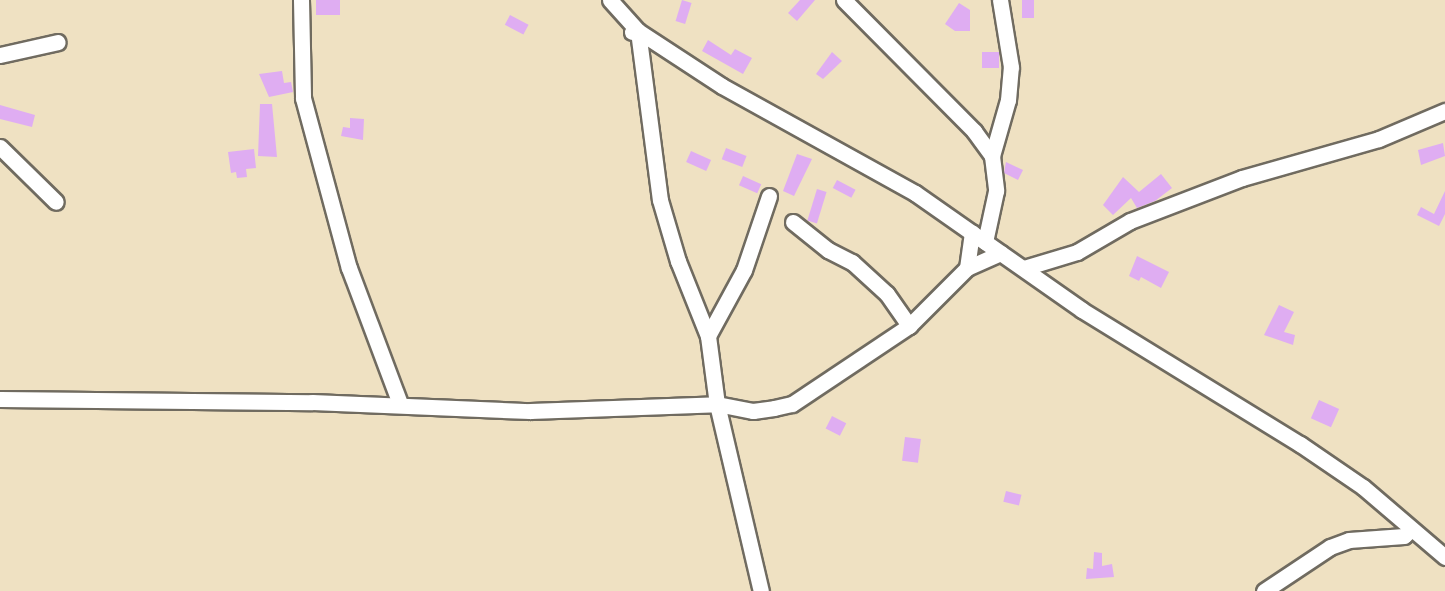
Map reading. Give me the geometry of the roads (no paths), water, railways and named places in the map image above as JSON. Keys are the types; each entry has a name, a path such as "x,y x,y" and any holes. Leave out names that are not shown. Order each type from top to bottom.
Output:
{"street":[{"path":"301,0 303,98 349,268 400,404"},
{"path":"596,0 633,32 722,86 915,193 1082,310 1300,444 1363,488 1445,558"},
{"path":"610,0 633,32 660,200 678,261 708,336 717,404 760,591"},
{"path":"844,0 974,131 992,156"},
{"path":"986,242 996,191 992,156 1008,100 1011,67 1000,0"},
{"path":"0,55 58,42"},
{"path":"1024,268 1077,252 1130,221 1231,182 1379,139 1445,111"},
{"path":"0,147 56,202"},
{"path":"708,336 744,270 769,196"},
{"path":"793,222 828,250 852,262 887,294 909,326"},
{"path":"967,268 972,232"},
{"path":"0,399 400,404 530,411 717,404 753,411 792,404 824,378 909,326 967,268 1001,253"},
{"path":"1264,591 1330,547 1349,540 1404,536 1411,529"}]}
